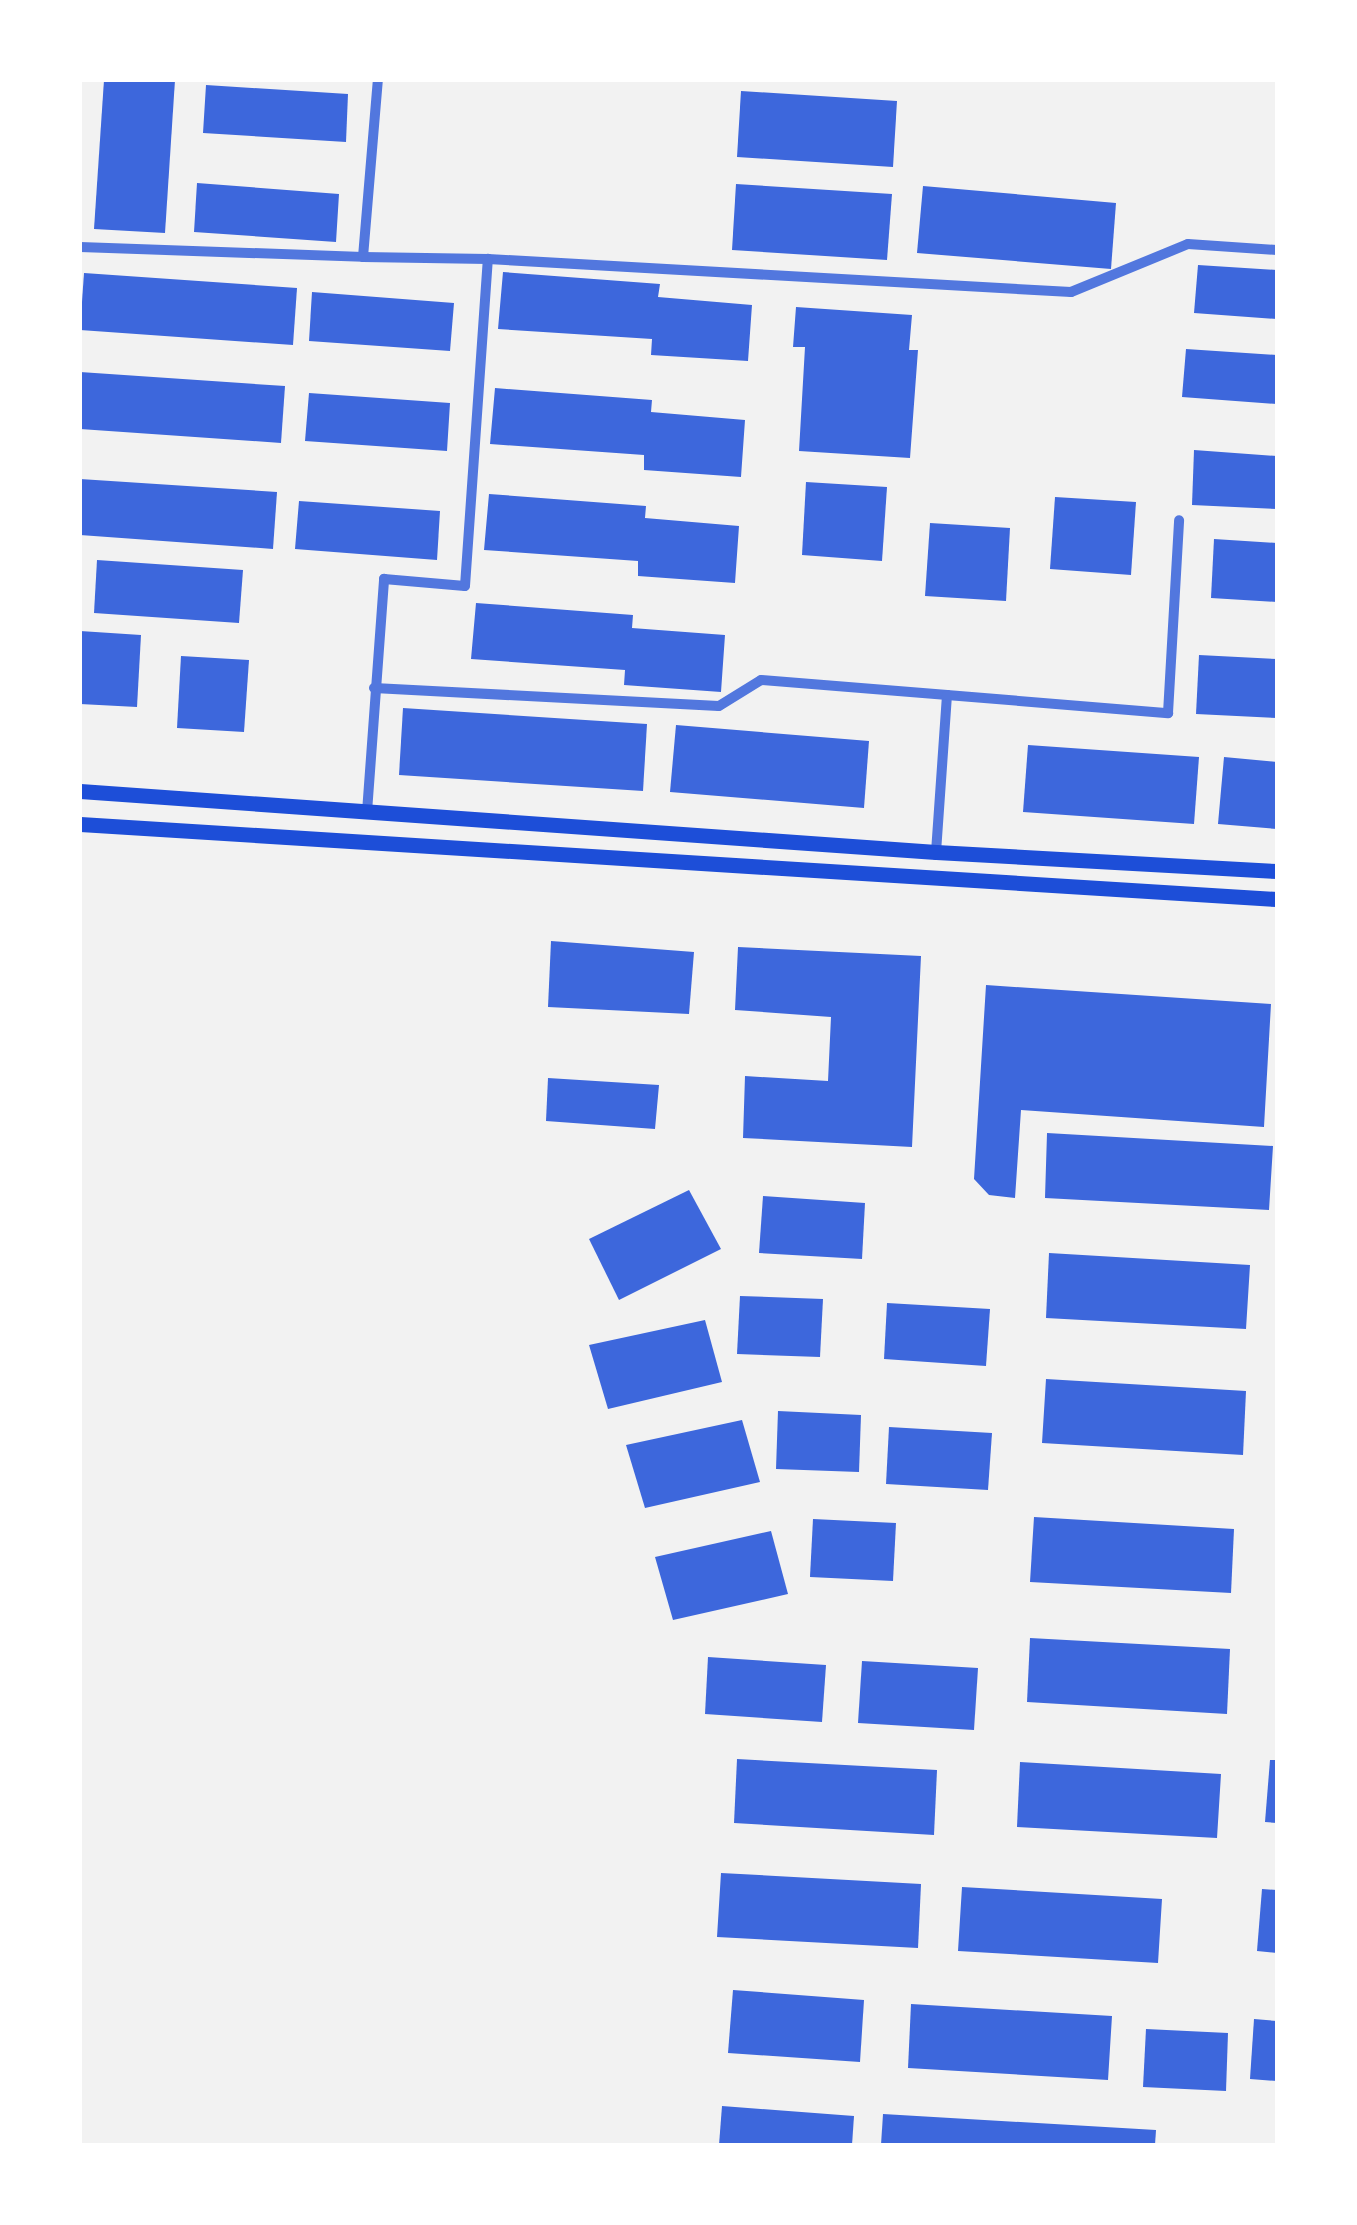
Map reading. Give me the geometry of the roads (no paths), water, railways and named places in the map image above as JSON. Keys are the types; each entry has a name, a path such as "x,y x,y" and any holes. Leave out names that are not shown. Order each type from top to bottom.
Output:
{"main road":[{"path":"80,791 936,852 1277,871"},
{"path":"80,824 1277,899"}],"street":[{"path":"363,257 378,80"},
{"path":"80,247 488,260 1072,292 1188,244 1277,250"},
{"path":"367,812 384,579 465,586 488,260"},
{"path":"374,688 719,706 761,680 1168,713 1179,520"},
{"path":"936,852 948,695"}]}
